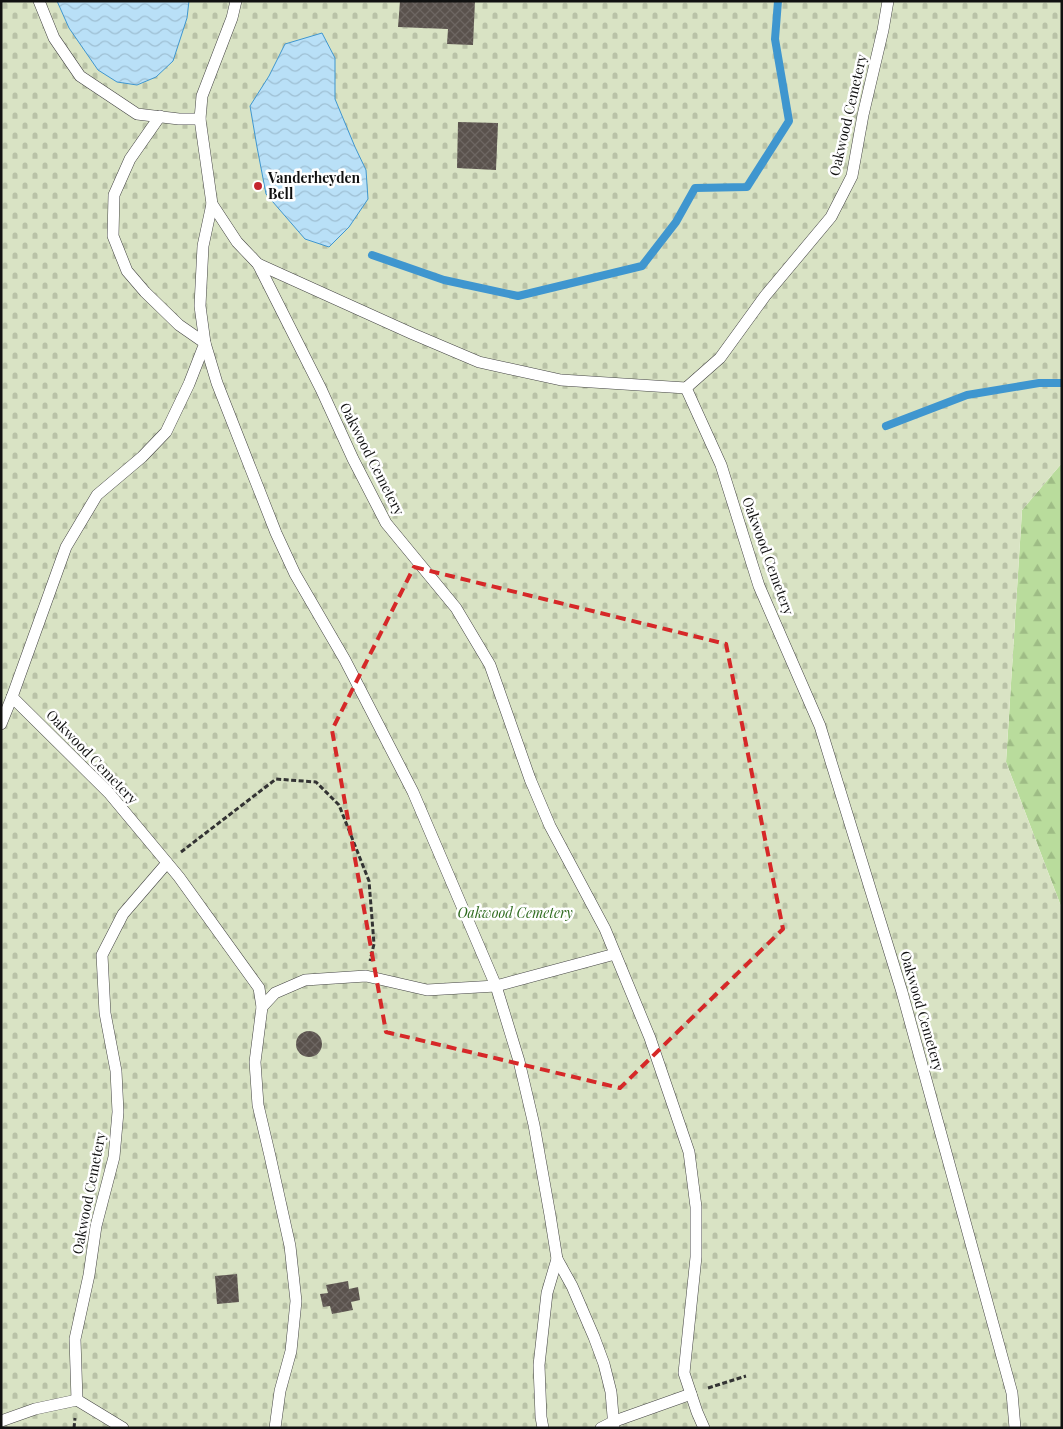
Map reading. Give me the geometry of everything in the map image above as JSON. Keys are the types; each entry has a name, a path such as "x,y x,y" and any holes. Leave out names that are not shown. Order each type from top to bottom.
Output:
{"lane":[{"path":"39,1 54,38 80,76 137,114 179,119 200,119"},
{"name":"Oakwood Cemetery","path":"236,1 232,18 202,96 200,119 212,204 203,246 200,306 205,343 217,383 276,533 295,574 345,660 413,792 496,986 519,1061 532,1116 557,1259 572,1286 604,1364 611,1392 615,1424"},
{"name":"Oakwood Cemetery","path":"258,264 479,362 561,380 686,388 720,358 765,296 831,217 852,176 863,115 888,1"},
{"path":"160,116 130,159 114,195 113,236 126,270 145,292 179,325 205,343"},
{"name":"Oakwood Cemetery","path":"212,204 237,242 258,264 386,523 456,608 490,664 530,779 550,826 605,929 650,1038 689,1152 696,1207 696,1257 684,1373 704,1428"},
{"name":"Oakwood Cemetery","path":"1,724 66,547 97,495 142,457 166,432 189,384 205,343"},
{"name":"Oakwood Cemetery","path":"686,388 721,465 760,586 820,726 902,992 1012,1393 1015,1428"},
{"name":"Oakwood Cemetery","path":"12,697 109,793 179,877 259,988 262,1007 255,1062 258,1105 290,1246 296,1301 291,1351 280,1391 275,1428"},
{"name":"Oakwood Cemetery","path":"77,1400 75,1339 89,1275 96,1226 114,1156 118,1112 116,1071 105,1013 102,956 123,914 167,863"},
{"path":"262,1007 275,993 304,980 366,976 427,990 496,986 615,954"},
{"name":"Oakwood Cemetery","path":"543,1428 540,1417 540,1365 547,1293 557,1259"},
{"path":"601,1428 691,1394"},
{"path":"1,1421 35,1409 77,1400 123,1428"}],"path":[{"path":"167,863 276,779 316,782 339,805 369,881 374,944 366,976"},
{"path":"691,1394 746,1376"}],"highlighted area":[{"path":"414,567 726,644 783,929 620,1088 386,1032 332,730"}],"green space":[{"name":"Oakwood Cemetery","path":"1,1 1062,1 1062,463 1022,510 1006,762 1062,909 1062,1428 1,1428"},
{"path":"1062,463 1062,909 1006,762 1022,510"}],"water":[{"path":"57,1 189,1 187,18 173,61 156,77 137,85 117,82 98,70 69,28"},
{"path":"322,33 335,58 335,99 366,170 368,199 349,227 329,247 305,239 266,194 250,106 269,76 285,44"}],"building":[{"path":"400,1 475,1 473,45 447,44 448,29 398,27"},
{"path":"458,122 498,123 496,170 457,168"},
{"path":"309,1031 318,1035 322,1044 318,1053 309,1057 300,1053 296,1044 300,1035"},
{"path":"237,1274 239,1302 217,1304 215,1276"},
{"path":"348,1281 349,1289 358,1287 360,1300 351,1302 353,1310 332,1314 330,1306 323,1307 320,1294 328,1293 326,1285"}],"waterway":[{"path":"372,255 444,280 518,296 642,266 676,222 695,188 747,187 789,121 775,39 778,1"},
{"path":"886,426 967,395 1039,383 1062,383"}],"place":[{"name":"Vanderheyden Bell","path":"258,186"}]}
